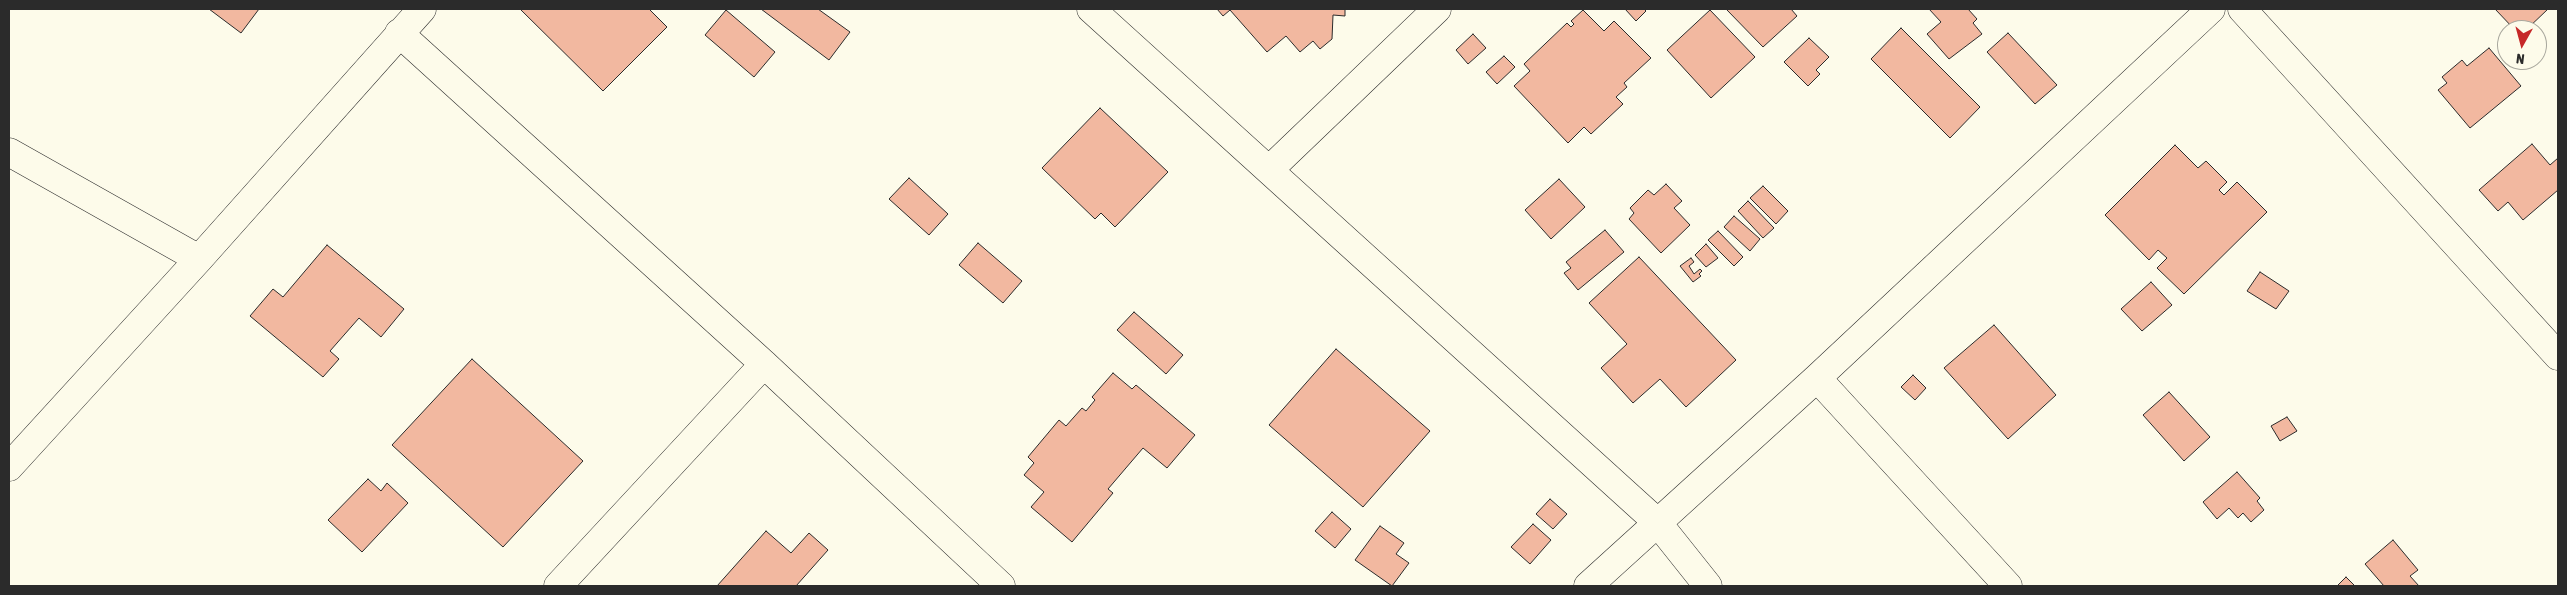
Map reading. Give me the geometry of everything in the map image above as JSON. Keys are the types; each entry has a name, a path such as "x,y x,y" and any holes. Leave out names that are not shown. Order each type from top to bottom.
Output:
{"street":[{"path":"9,467 199,259 422,9"},
{"path":"1091,9 1657,522 1708,586"},
{"path":"1269,170 1437,9"},
{"path":"1588,586 1816,378 2210,9"},
{"path":"2242,9 2558,356"},
{"path":"399,33 764,364 1002,586"},
{"path":"9,152 199,259"},
{"path":"558,586 764,364"},
{"path":"1816,378 2008,586"}],"building":[{"path":"209,9 259,9 241,33"},
{"path":"520,9 649,9 667,27 603,91"},
{"path":"761,9 818,9 850,32 829,60"},
{"path":"1217,9 1345,9 1345,16 1333,15 1332,39 1320,49 1313,41 1300,52 1286,36 1267,52 1230,10 1223,16"},
{"path":"1625,9 1644,9 1646,11 1636,21"},
{"path":"1726,9 1791,9 1797,16 1763,47"},
{"path":"1929,9 1968,9 1977,19 1973,23 1982,34 1949,59 1927,34 1941,22"},
{"path":"2495,9 2548,9 2536,20 2505,20"},
{"path":"726,10 775,52 754,77 705,35"},
{"path":"1583,10 1604,31 1614,21 1651,58 1624,83 1627,87 1616,97 1623,104 1591,134 1584,127 1568,143 1514,86 1530,71 1524,64 1567,23 1571,27 1574,24 1571,21"},
{"path":"1710,10 1755,57 1711,98 1667,50"},
{"path":"1901,28 1980,107 1950,138 1871,59"},
{"path":"2008,33 2057,85 2035,104 1987,52"},
{"path":"1473,34 1486,48 1468,64 1456,50"},
{"path":"1809,38 1829,57 1816,70 1820,74 1808,86 1784,62"},
{"path":"2489,48 2497,58 2497,70 2508,70 2521,86 2470,128 2438,90 2447,83 2442,77 2462,60 2467,66"},
{"path":"1504,56 1515,67 1497,84 1486,72"},
{"path":"1100,108 1168,172 1115,227 1101,213 1095,219 1042,168"},
{"path":"2532,144 2550,165 2558,158 2558,190 2523,220 2508,202 2498,211 2479,190"},
{"path":"2175,145 2198,168 2206,161 2227,182 2219,190 2224,195 2237,182 2267,212 2184,294 2157,268 2167,258 2158,250 2149,260 2105,215"},
{"path":"909,178 948,214 929,235 889,199"},
{"path":"1559,179 1585,207 1551,239 1525,210"},
{"path":"1666,184 1682,201 1674,208 1690,225 1661,253 1629,219 1634,213 1630,208 1648,190 1654,195"},
{"path":"1763,186 1788,211 1776,224 1750,198"},
{"path":"1748,201 1774,228 1763,238 1738,211"},
{"path":"1734,216 1760,239 1750,251 1724,227"},
{"path":"1605,230 1624,252 1578,290 1564,273 1571,268 1566,262"},
{"path":"1718,231 1743,257 1734,266 1708,240"},
{"path":"978,243 1022,281 1003,303 959,265"},
{"path":"1706,244 1718,258 1706,267 1695,255"},
{"path":"327,245 404,309 381,337 359,318 330,351 339,359 323,377 250,316 273,289 283,297"},
{"path":"1639,257 1736,360 1686,407 1660,379 1633,403 1601,368 1627,344 1589,303"},
{"path":"1691,258 1694,262 1689,266 1694,274 1700,269 1702,271 1699,274 1701,276 1693,282 1680,266"},
{"path":"2260,272 2289,291 2276,309 2247,291"},
{"path":"2151,282 2172,305 2142,331 2121,309"},
{"path":"1134,312 1183,355 1166,374 1117,330"},
{"path":"1994,325 2056,395 2008,439 1944,368"},
{"path":"1336,349 1430,431 1363,507 1269,425"},
{"path":"472,359 583,461 503,547 392,445"},
{"path":"1113,373 1132,389 1136,385 1195,435 1167,468 1143,448 1108,489 1113,493 1072,542 1031,507 1044,492 1024,475 1034,463 1028,457 1059,420 1066,426 1082,408 1086,411 1095,400 1092,397"},
{"path":"1913,375 1926,388 1915,400 1901,387"},
{"path":"2169,392 2210,437 2184,461 2143,415"},
{"path":"2287,417 2297,431 2280,441 2271,426"},
{"path":"2237,472 2260,498 2257,501 2264,510 2251,522 2243,513 2238,518 2229,508 2217,519 2203,502"},
{"path":"368,479 381,491 387,483 408,503 362,552 328,520"},
{"path":"1550,499 1567,514 1553,529 1536,514"},
{"path":"1332,512 1351,529 1335,548 1315,531"},
{"path":"1533,524 1551,540 1530,564 1511,547"},
{"path":"1380,526 1404,543 1396,554 1409,563 1392,586 1355,560"},
{"path":"766,531 791,553 809,533 828,550 796,586 717,586"},
{"path":"2393,540 2418,570 2410,576 2419,586 2384,586 2365,564"},
{"path":"2346,577 2355,586 2337,586"}]}
